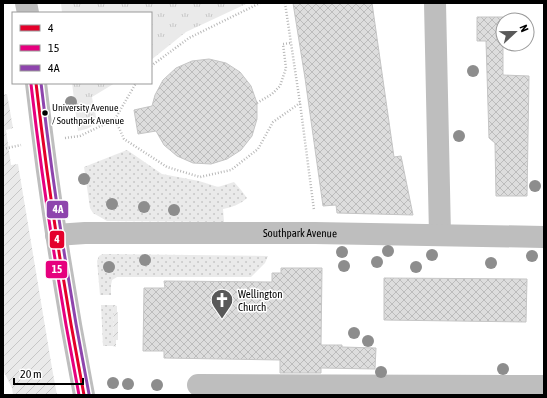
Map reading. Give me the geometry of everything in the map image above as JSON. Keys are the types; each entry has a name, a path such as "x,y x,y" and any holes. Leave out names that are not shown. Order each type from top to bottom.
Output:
{"street":[{"path":"435,3 440,235"},
{"path":"36,84 56,235 84,395"},
{"name":"Southpark Avenue","path":"56,235 85,233 315,233 544,237"},
{"path":"198,385 544,386"}],"path":[{"path":"152,65 189,38 260,3"},
{"path":"285,3 300,103 315,222 315,233"},
{"path":"257,103 272,94 280,86 286,68 283,44 291,43"},
{"path":"43,140 80,136 115,119 135,84"},
{"path":"115,119 124,139 167,167 200,177 231,170 258,149 272,122 300,103"}],"green space":[{"path":"61,3 248,3 186,32 152,59 152,12 62,12"},
{"path":"72,84 113,84 92,97 96,115 95,123 86,129 78,131"},
{"path":"7,94 13,128 6,130 11,165 18,164 57,395 13,395 12,388 3,370 3,95"},
{"path":"127,150 162,174 199,181 218,187 234,182 247,198 235,205 223,209 224,222 107,221 93,213 90,208 84,167"},
{"path":"103,254 268,256 265,263 251,277 117,277 112,280 111,295 100,295 97,261 99,256"},
{"path":"101,305 114,305 113,346 103,346"},
{"path":"114,305 117,306 118,313 118,340 116,340 116,347 113,346"}],"building":[{"path":"293,3 372,3 394,157 401,156 413,215 337,213 336,205 323,206"},
{"path":"477,17 495,17 495,52 503,52 503,75 529,76 527,196 496,196 495,143 489,138 486,41 477,41"},
{"path":"209,59 226,63 240,72 251,86 257,103 257,119 252,136 241,150 227,159 211,164 193,163 177,156 164,145 156,131 138,134 134,110 152,106 155,95 163,80 176,68 192,61"},
{"path":"281,268 322,268 321,345 376,348 375,369 321,368 321,373 280,373 280,360 164,358 164,351 143,351 144,288 165,288 164,281 272,282 272,273 281,273"},
{"path":"384,278 527,279 526,322 384,320"}],"transit line":[{"name":"15","path":"31,84 52,240 79,395"},
{"name":"4","path":"36,84 57,239 84,395"},
{"name":"4A","path":"41,84 62,239 89,394"}],"place":[{"name":"University Avenue / Southpark Avenue","path":"45,113"},
{"name":"Wellington Church","path":"222,320"}]}
